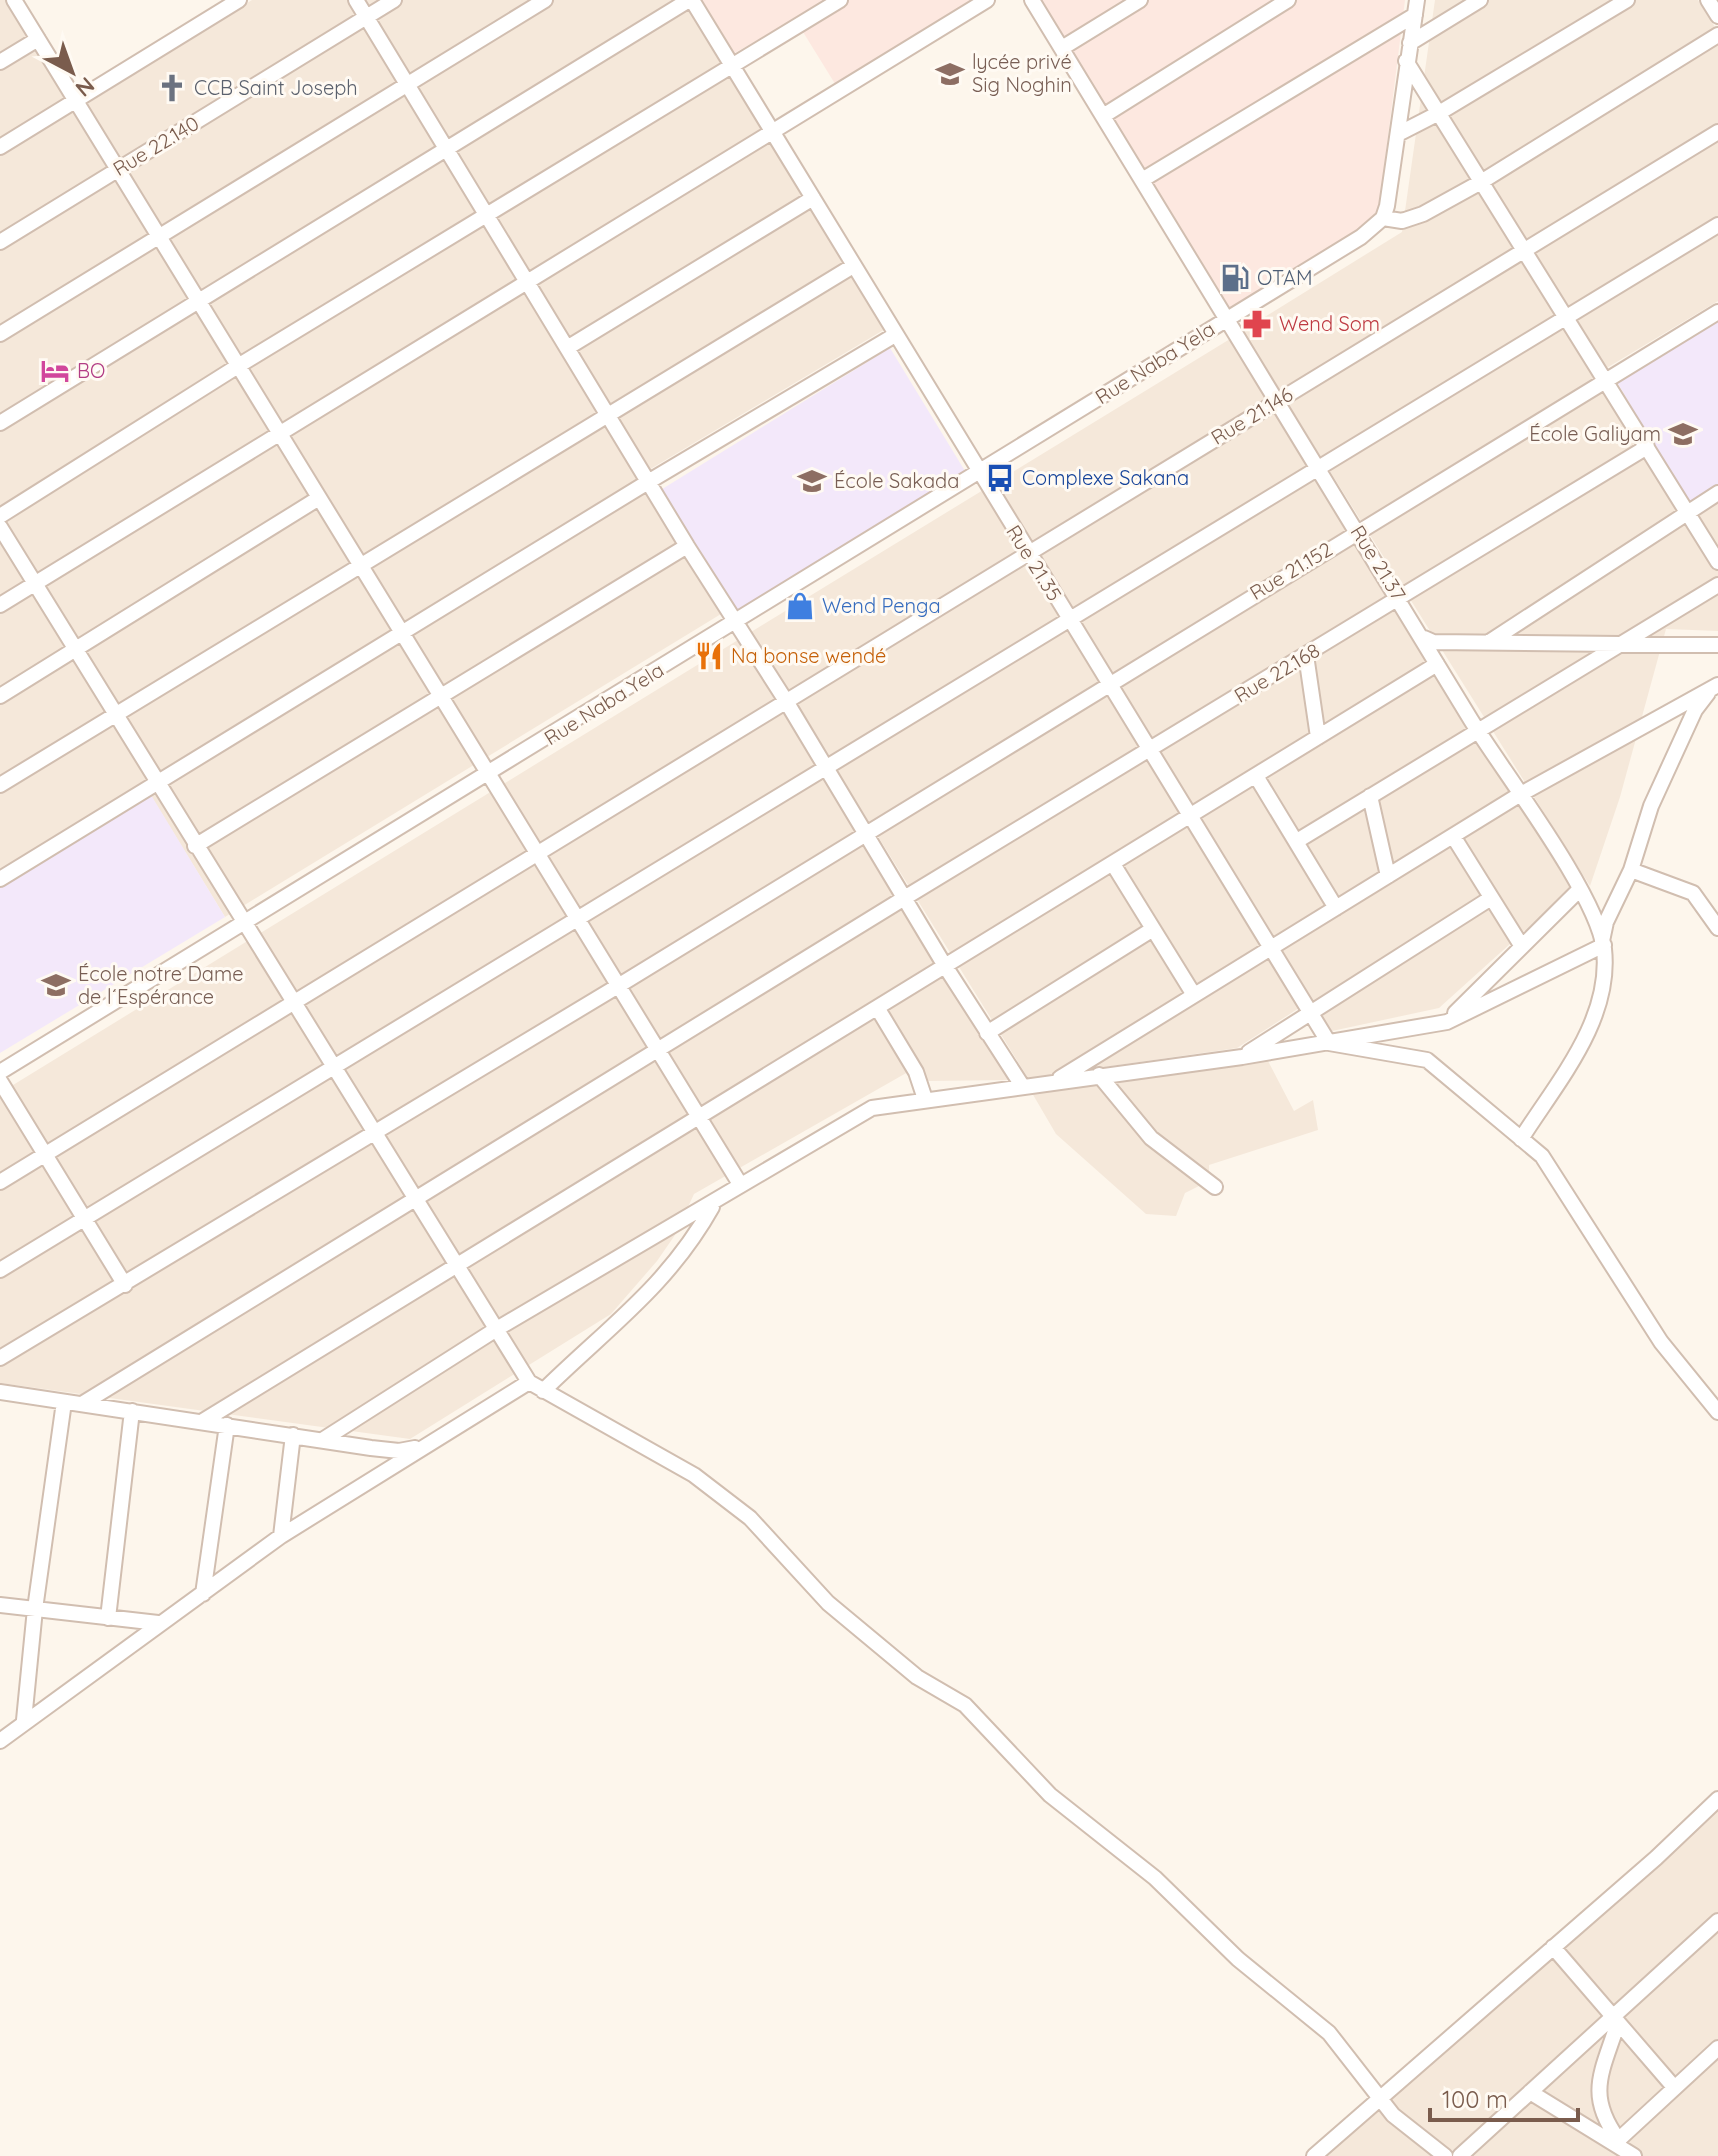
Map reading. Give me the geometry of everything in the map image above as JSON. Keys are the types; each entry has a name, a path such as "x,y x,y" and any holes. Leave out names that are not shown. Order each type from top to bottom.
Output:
{"street":[{"path":"14,0 740,1184"},
{"path":"0,147 239,0"},
{"path":"356,0 687,546 827,767 945,966 1023,1087"},
{"name":"Rue 22.140","path":"0,242 394,0"},
{"path":"0,334 545,0"},
{"path":"0,423 691,0"},
{"name":"Rue 21.35","path":"691,0 978,472 1152,749 1329,1043"},
{"path":"0,516 238,366 840,0"},
{"path":"0,605 987,0"},
{"name":"Rue 21.37","path":"1032,0 1424,638 1437,664 1580,889 1603,943 1605,977 1594,1022 1521,1139"},
{"path":"1062,48 1140,0"},
{"path":"1103,116 1288,0"},
{"path":"1410,43 1480,0"},
{"path":"1398,134 1439,113 1627,0"},
{"path":"1708,0 1718,16"},
{"path":"1416,7 1383,218 1413,219 1481,182 1718,35"},
{"path":"1142,180 1416,7"},
{"path":"0,62 38,39"},
{"path":"1406,61 1718,562"},
{"name":"Rue 21.146","path":"0,1182 1718,132"},
{"path":"567,348 813,198"},
{"name":"Rue Naba Yela","path":"0,1072 735,624 1361,237 1383,218"},
{"path":"0,1270 1317,465 1718,225"},
{"path":"0,785 853,266"},
{"name":"Rue 21.152","path":"0,1358 618,986 1718,312"},
{"path":"0,879 648,482 895,335"},
{"name":"Rue 22.168","path":"82,1404 906,897 1647,447"},
{"path":"1489,642 1718,493"},
{"path":"0,696 319,498"},
{"path":"0,527 529,1382 694,1475 750,1518 828,1603 917,1677 965,1705 1050,1795 1155,1878 1238,1959 1329,2033 1393,2115 1445,2156"},
{"path":"195,846 687,546"},
{"path":"1297,841 1718,585"},
{"path":"1424,638 1433,642 1718,645"},
{"path":"1306,655 1318,737"},
{"path":"203,1421 1437,664"},
{"path":"1053,1082 1519,795 1714,687"},
{"path":"324,1439 495,1330 713,1205 740,1184 872,1108 1242,1057 1447,1022 1603,943 1651,806 1695,710 1714,687"},
{"path":"1256,776 1336,908"},
{"path":"1370,796 1388,876"},
{"path":"1453,836 1521,945"},
{"path":"1113,864 1194,995"},
{"path":"1631,870 1693,893 1718,928"},
{"path":"1447,1022 1580,889"},
{"path":"1242,1057 1491,898"},
{"path":"987,1033 1153,929"},
{"path":"878,1009 916,1072 925,1099"},
{"path":"1329,1043 1416,1055 1427,1060 1542,1156 1661,1342 1718,1412"},
{"path":"1099,1075 1151,1138 1215,1187"},
{"path":"0,1081 125,1285"},
{"path":"543,1391 629,1314 689,1247 713,1205"},
{"path":"0,1741 24,1720 281,1536 529,1382"},
{"path":"0,1392 399,1451 420,1447"},
{"path":"24,1720 35,1609 64,1402"},
{"path":"108,1618 132,1411"},
{"path":"203,1594 227,1425"},
{"path":"281,1536 293,1435"},
{"path":"0,1605 158,1623"},
{"path":"1314,2156 1718,1799"},
{"path":"1460,2156 1616,2019 1718,1921"},
{"path":"1553,1947 1673,2086"},
{"path":"1616,2019 1598,2094 1602,2116 1616,2141"},
{"path":"1616,2141 1718,2048"},
{"path":"1530,2092 1616,2141 1634,2156"}],"shaded area":[{"path":"0,0 7,0 74,112 252,0 697,0 897,322 637,477 721,614 225,917 151,796 0,887"},
{"path":"697,0 980,0 837,87 795,19 731,55"},
{"path":"1039,0 1132,0 1064,41"},
{"path":"1148,0 1405,0 1379,209 1374,219 1228,312 1066,50"},
{"path":"1435,0 1698,0 1718,32 1718,301 1595,375 1684,521 1718,501 1718,631 1666,629 1620,797 1590,886 1242,331 1402,232"},
{"name":"École Galiyam","path":"1718,320 1718,487 1689,505 1617,382"},
{"path":"1230,339 1572,888 1439,1008 1332,1031 1310,1001 1237,1048 1028,1078 751,632"},
{"name":"École Sakada","path":"890,348 965,471 735,614 659,491"},
{"path":"738,640 1010,1080 926,1081 915,1068 694,1194 675,1235 611,1314 410,1439 0,1383 0,1093"},
{"name":"École notre Dame de l´Espérance","path":"151,795 225,917 0,1053 0,887"},
{"path":"1268,1061 1294,1111 1313,1100 1318,1130 1209,1165 1209,1181 1185,1193 1176,1216 1146,1214 1056,1134 1032,1093"},
{"path":"1718,1807 1718,2156 1316,2156"}],"place":[{"name":"lycée privé Sig Noghin","path":"950,74"},
{"name":"CCB Saint Joseph","path":"172,88"},
{"name":"OTAM","path":"1235,278"},
{"name":"Wend Som","path":"1257,324"},
{"name":"BO","path":"55,371"},
{"name":"École Galiyam","path":"1683,434"},
{"name":"Complexe Sakana","path":"1000,478"},
{"name":"École Sakada","path":"812,481"},
{"name":"Wend Penga","path":"800,606"},
{"name":"Na bonse wendé","path":"709,656"},
{"name":"École notre Dame de l´Espérance","path":"56,985"}]}
